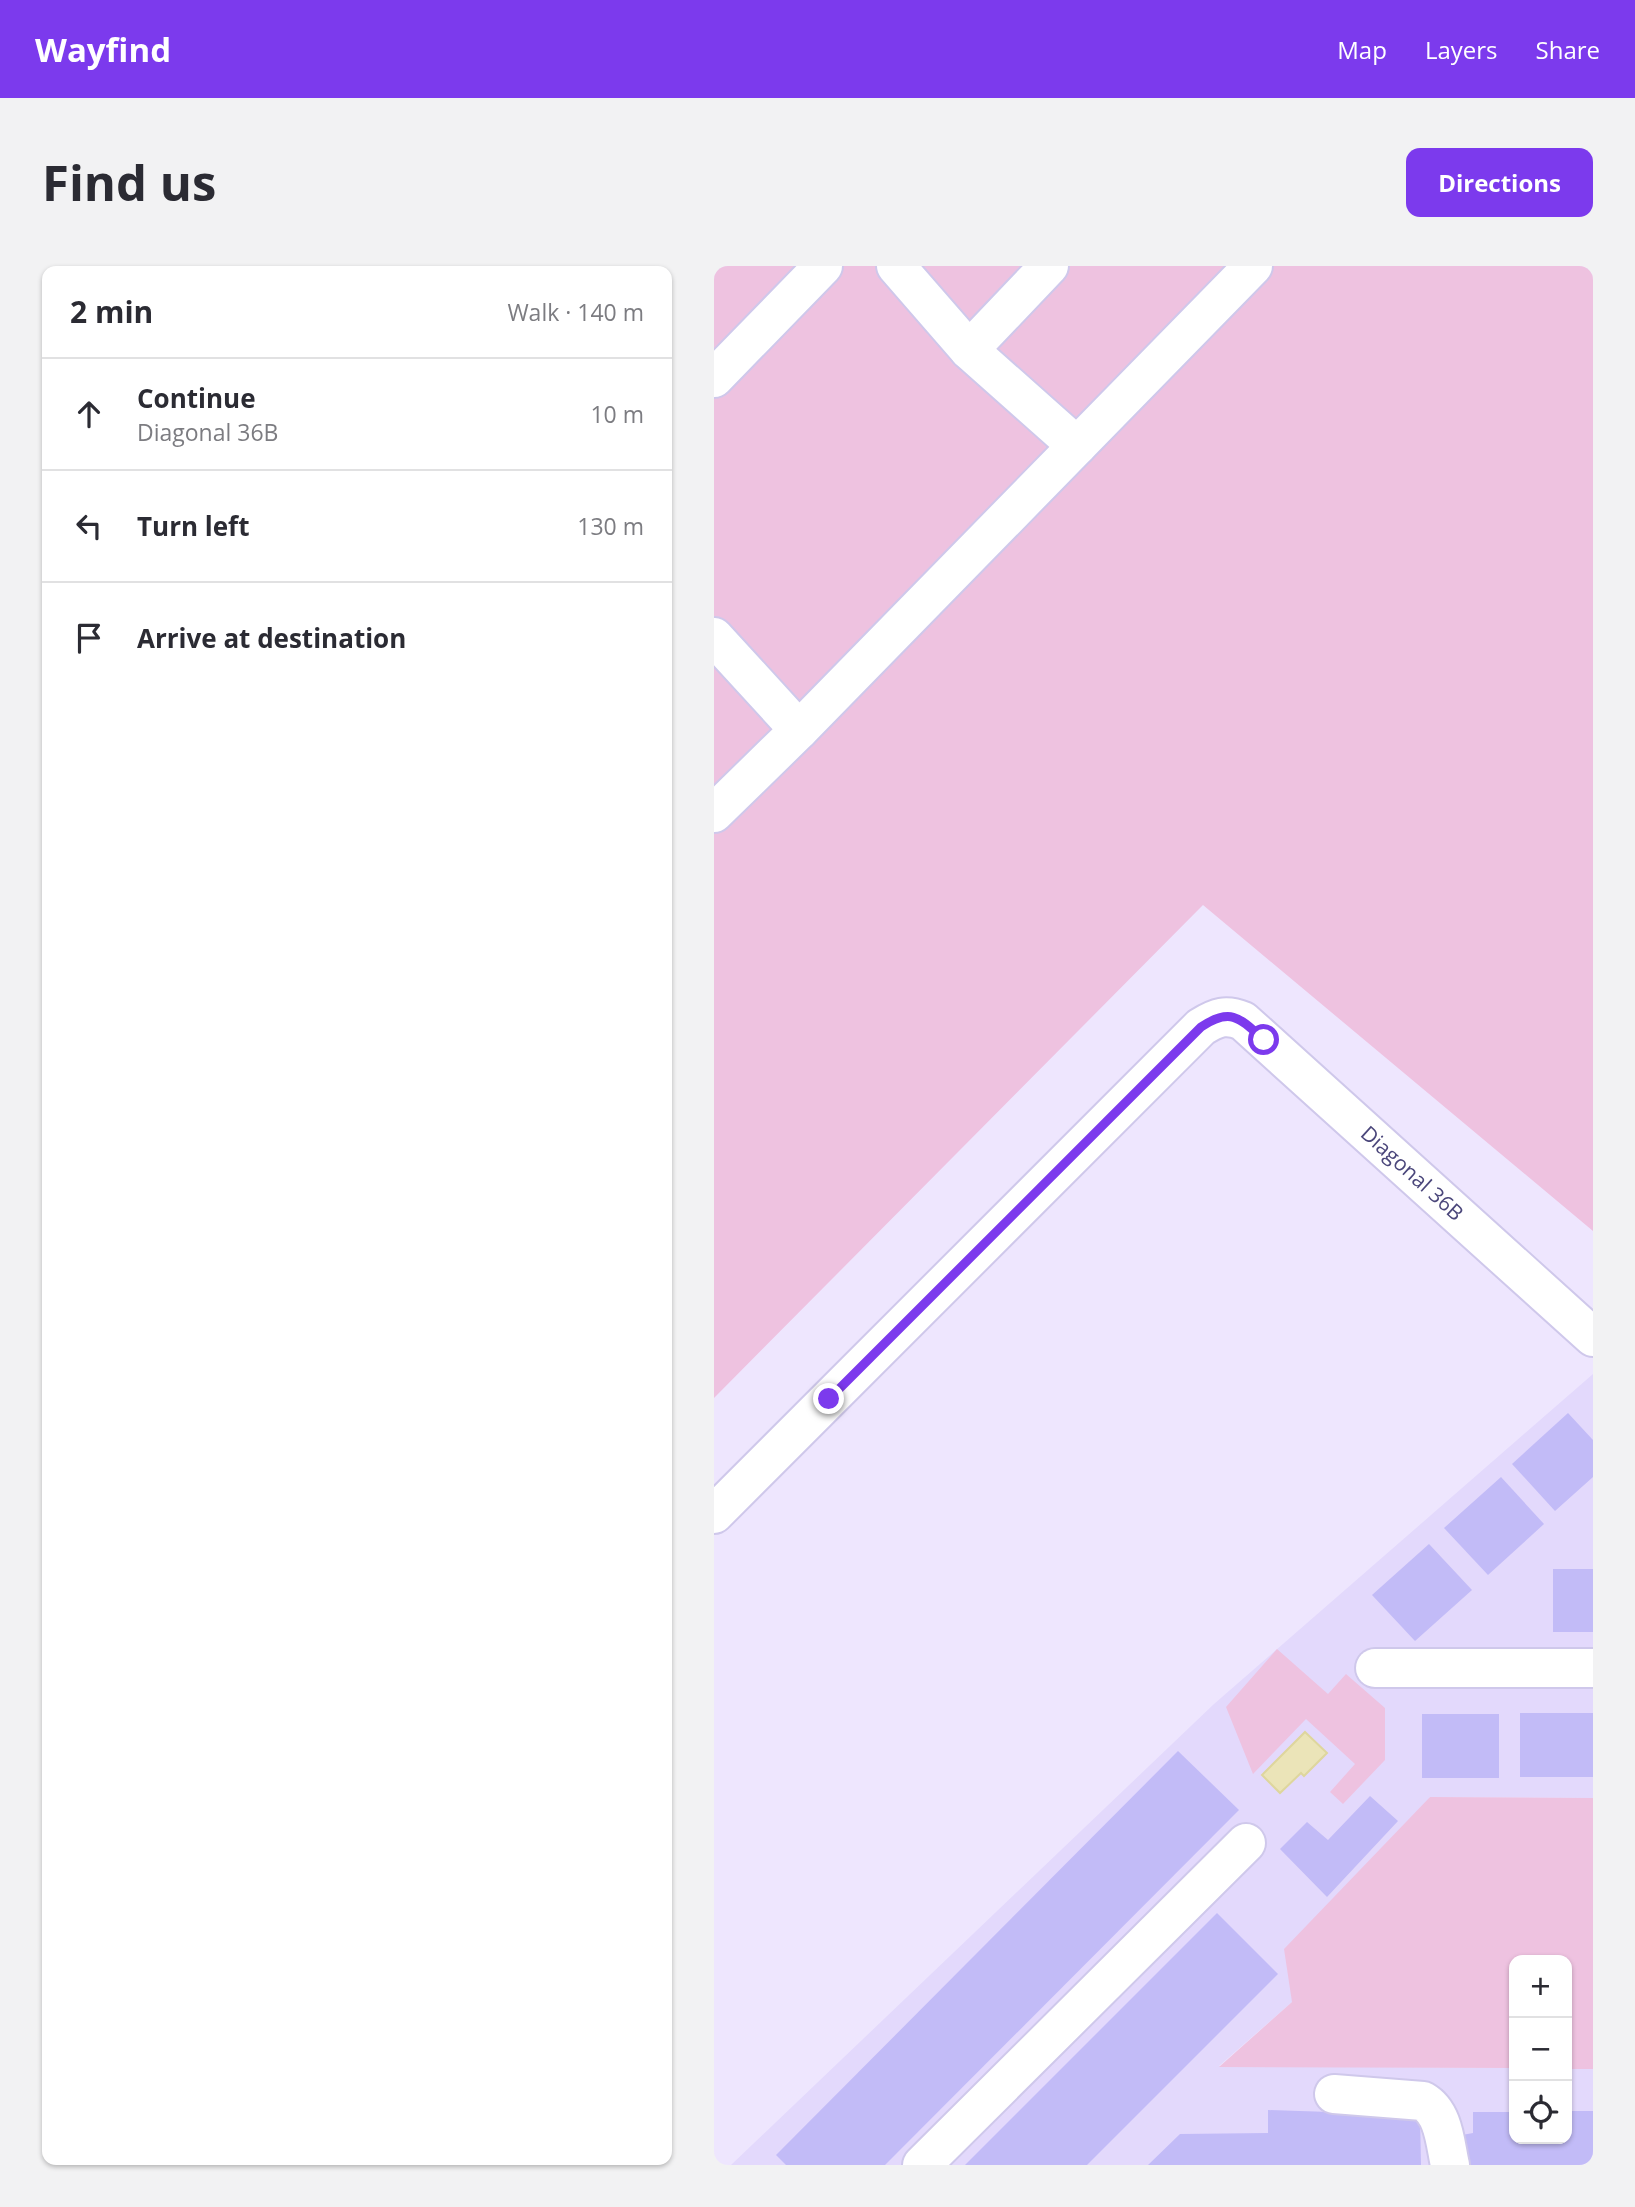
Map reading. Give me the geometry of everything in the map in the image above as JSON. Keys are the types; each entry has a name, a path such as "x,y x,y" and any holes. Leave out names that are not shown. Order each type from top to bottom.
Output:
{"street":[{"path":"714,378 823,266"},
{"path":"896,266 969,350 1077,446"},
{"path":"969,350 1049,266"},
{"path":"714,813 799,730 1253,266"},
{"path":"714,637 799,730"},
{"name":"Diagonal 36B","path":"714,1514 1201,1027 1214,1018 1229,1015 1243,1021 1593,1337"},
{"path":"1375,1668 1593,1668"},
{"path":"922,2165 1246,1843"},
{"path":"1334,2094 1423,2101 1438,2115 1450,2165"}],"shaded area":[{"path":"714,266 1593,266 1593,1231 1203,905 714,1398"},
{"path":"1593,1374 1593,1798 1430,1797 1292,2002 1219,2066 1509,2068 1509,2144 1572,2144 1572,2069 1593,2069 1593,2165 731,2165 1214,1704"},
{"path":"1277,1649 1328,1694 1346,1674 1385,1708 1385,1760 1343,1804 1330,1792 1355,1764 1306,1719 1253,1774 1226,1707"},
{"path":"1305,1732 1327,1753 1304,1776 1301,1773 1280,1793 1262,1775"},
{"path":"1430,1797 1593,1798 1593,2069 1572,2069 1572,1955 1509,1955 1509,2068 1219,2067 1292,2002 1284,1949"}],"building":[{"path":"1568,1413 1593,1440 1593,1477 1555,1511 1512,1464"},
{"path":"1501,1477 1544,1524 1488,1575 1444,1528"},
{"path":"1429,1544 1472,1590 1415,1641 1372,1595"},
{"path":"1553,1569 1593,1569 1593,1632 1553,1632"},
{"path":"1520,1713 1593,1713 1593,1777 1520,1777"},
{"path":"1422,1714 1499,1714 1499,1778 1422,1778"},
{"path":"1178,1751 1239,1810 885,2165 786,2165 776,2155"},
{"path":"1370,1796 1398,1821 1327,1897 1280,1849 1307,1822 1328,1840"},
{"path":"1217,1913 1278,1974 1087,2165 965,2165"},
{"path":"1268,2110 1420,2115 1421,2165 1148,2165 1180,2134 1268,2133"},
{"path":"1572,2111 1593,2111 1593,2165 1463,2165 1462,2135 1473,2133 1473,2112 1509,2112 1509,2144 1572,2144"}],"route":[{"path":"829,1399 1201,1027 1214,1018 1229,1015 1243,1021 1264,1040"}]}
